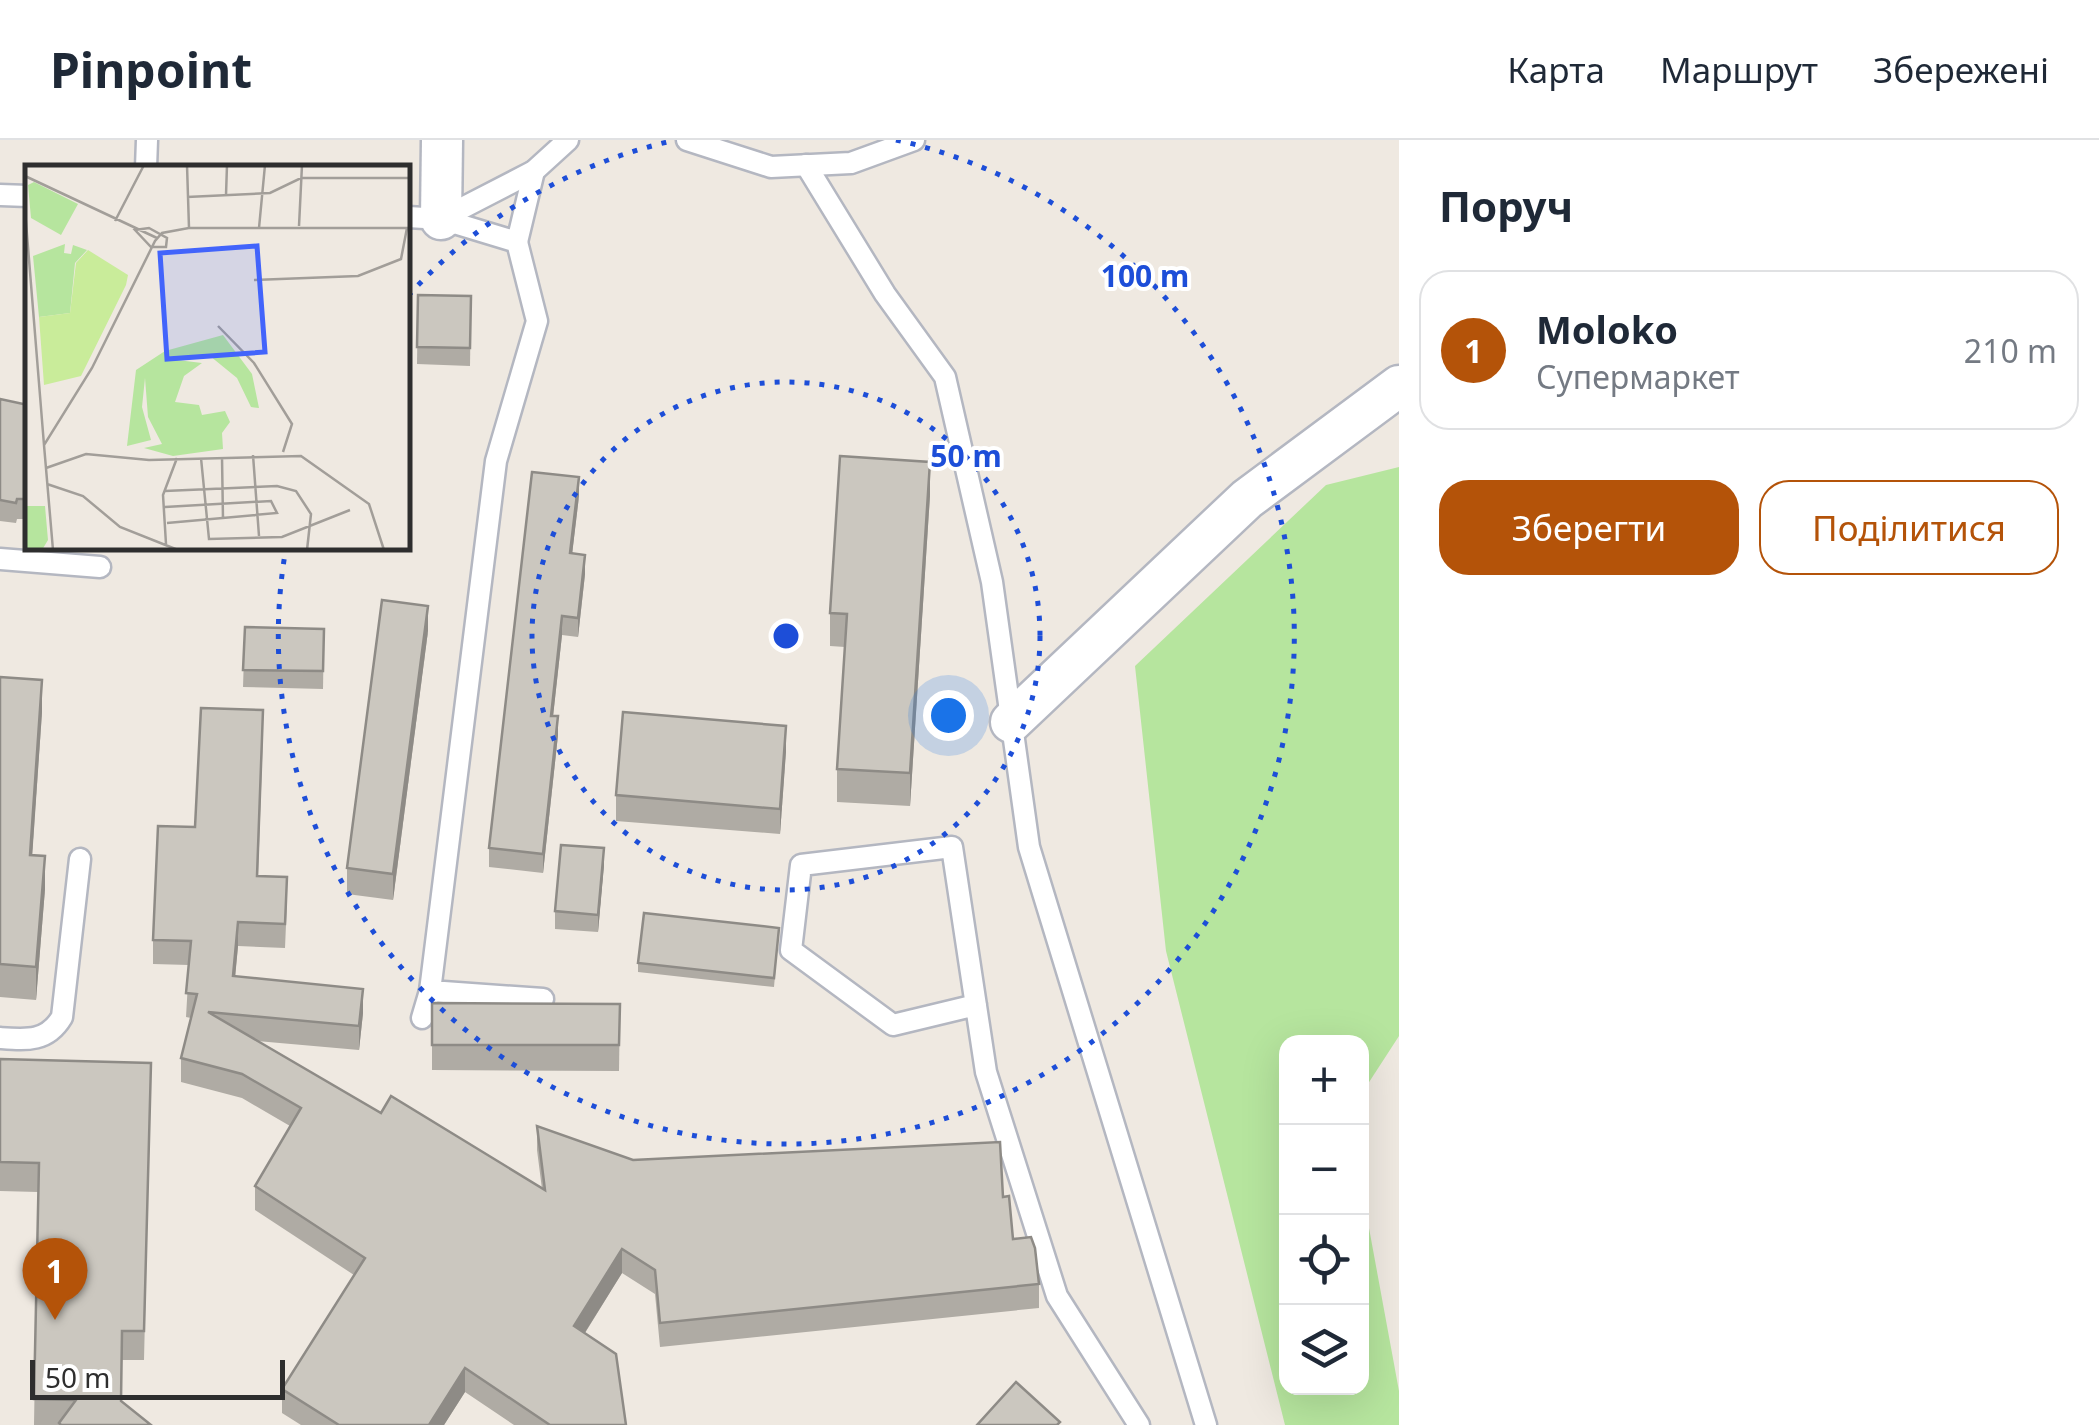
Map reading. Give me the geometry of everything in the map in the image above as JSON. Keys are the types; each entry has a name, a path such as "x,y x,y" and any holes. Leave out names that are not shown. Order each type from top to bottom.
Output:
{"street":[{"path":"424,218 442,140"},
{"path":"1012,722 1247,498 1399,386"}],"lane":[{"path":"146,165 147,140"},
{"path":"424,218 534,172 568,140"},
{"path":"687,140 770,167 851,163 914,140"},
{"path":"806,165 884,294 945,377 992,582 1029,847 1206,1425"},
{"path":"422,1018 430,991 496,461 537,321 517,242 534,172"},
{"path":"0,195 25,196"},
{"path":"424,218 517,242"},
{"path":"0,559 100,567"},
{"path":"976,1004 894,1025 791,950 801,865 952,847 976,1004 986,1072 1057,1296 1138,1425"},
{"path":"0,1038 32,1040 54,1032 62,1017 80,859"},
{"path":"430,991 543,999"}],"green space":[{"path":"1399,467 1399,1036 1369,1082 1369,1035 1279,1035 1279,1395 1369,1395 1369,1228 1399,1391 1399,1425 1285,1425 1166,951 1135,666 1326,485"}],"building":[{"path":"418,295 471,296 470,348 417,347"},
{"path":"0,399 25,404 25,499 17,499 16,503 0,500"},
{"path":"840,456 930,462 910,773 837,769 847,614 830,613"},
{"path":"532,472 579,477 570,553 585,555 578,618 562,616 551,716 558,716 543,854 489,848"},
{"path":"382,600 428,606 393,874 347,868"},
{"path":"245,627 324,629 323,671 243,670"},
{"path":"0,677 42,680 30,855 45,856 36,967 0,964"},
{"path":"201,708 263,710 257,876 287,877 285,924 238,922 233,976 363,989 359,1026 208,1012 381,1113 391,1096 545,1190 537,1126 633,1160 1000,1142 1003,1197 1009,1196 1013,1239 1031,1237 1039,1284 660,1323 655,1270 622,1249 574,1326 616,1354 626,1425 550,1425 465,1368 429,1425 339,1425 282,1389 365,1258 255,1186 301,1108 242,1074 181,1058 197,994 186,993 191,941 153,940 158,826 195,827"},
{"path":"623,712 786,726 780,809 616,795"},
{"path":"561,845 604,848 598,915 555,911"},
{"path":"644,913 779,928 774,978 638,963"},
{"path":"432,1003 620,1004 619,1045 432,1045"},
{"path":"0,1059 151,1063 144,1331 122,1331 121,1401 151,1425 61,1425 76,1400 34,1399 39,1163 0,1162"},
{"path":"1016,1382 1060,1422 977,1425"}],"place":[{"name":"Moloko","path":"55,1320"}]}
